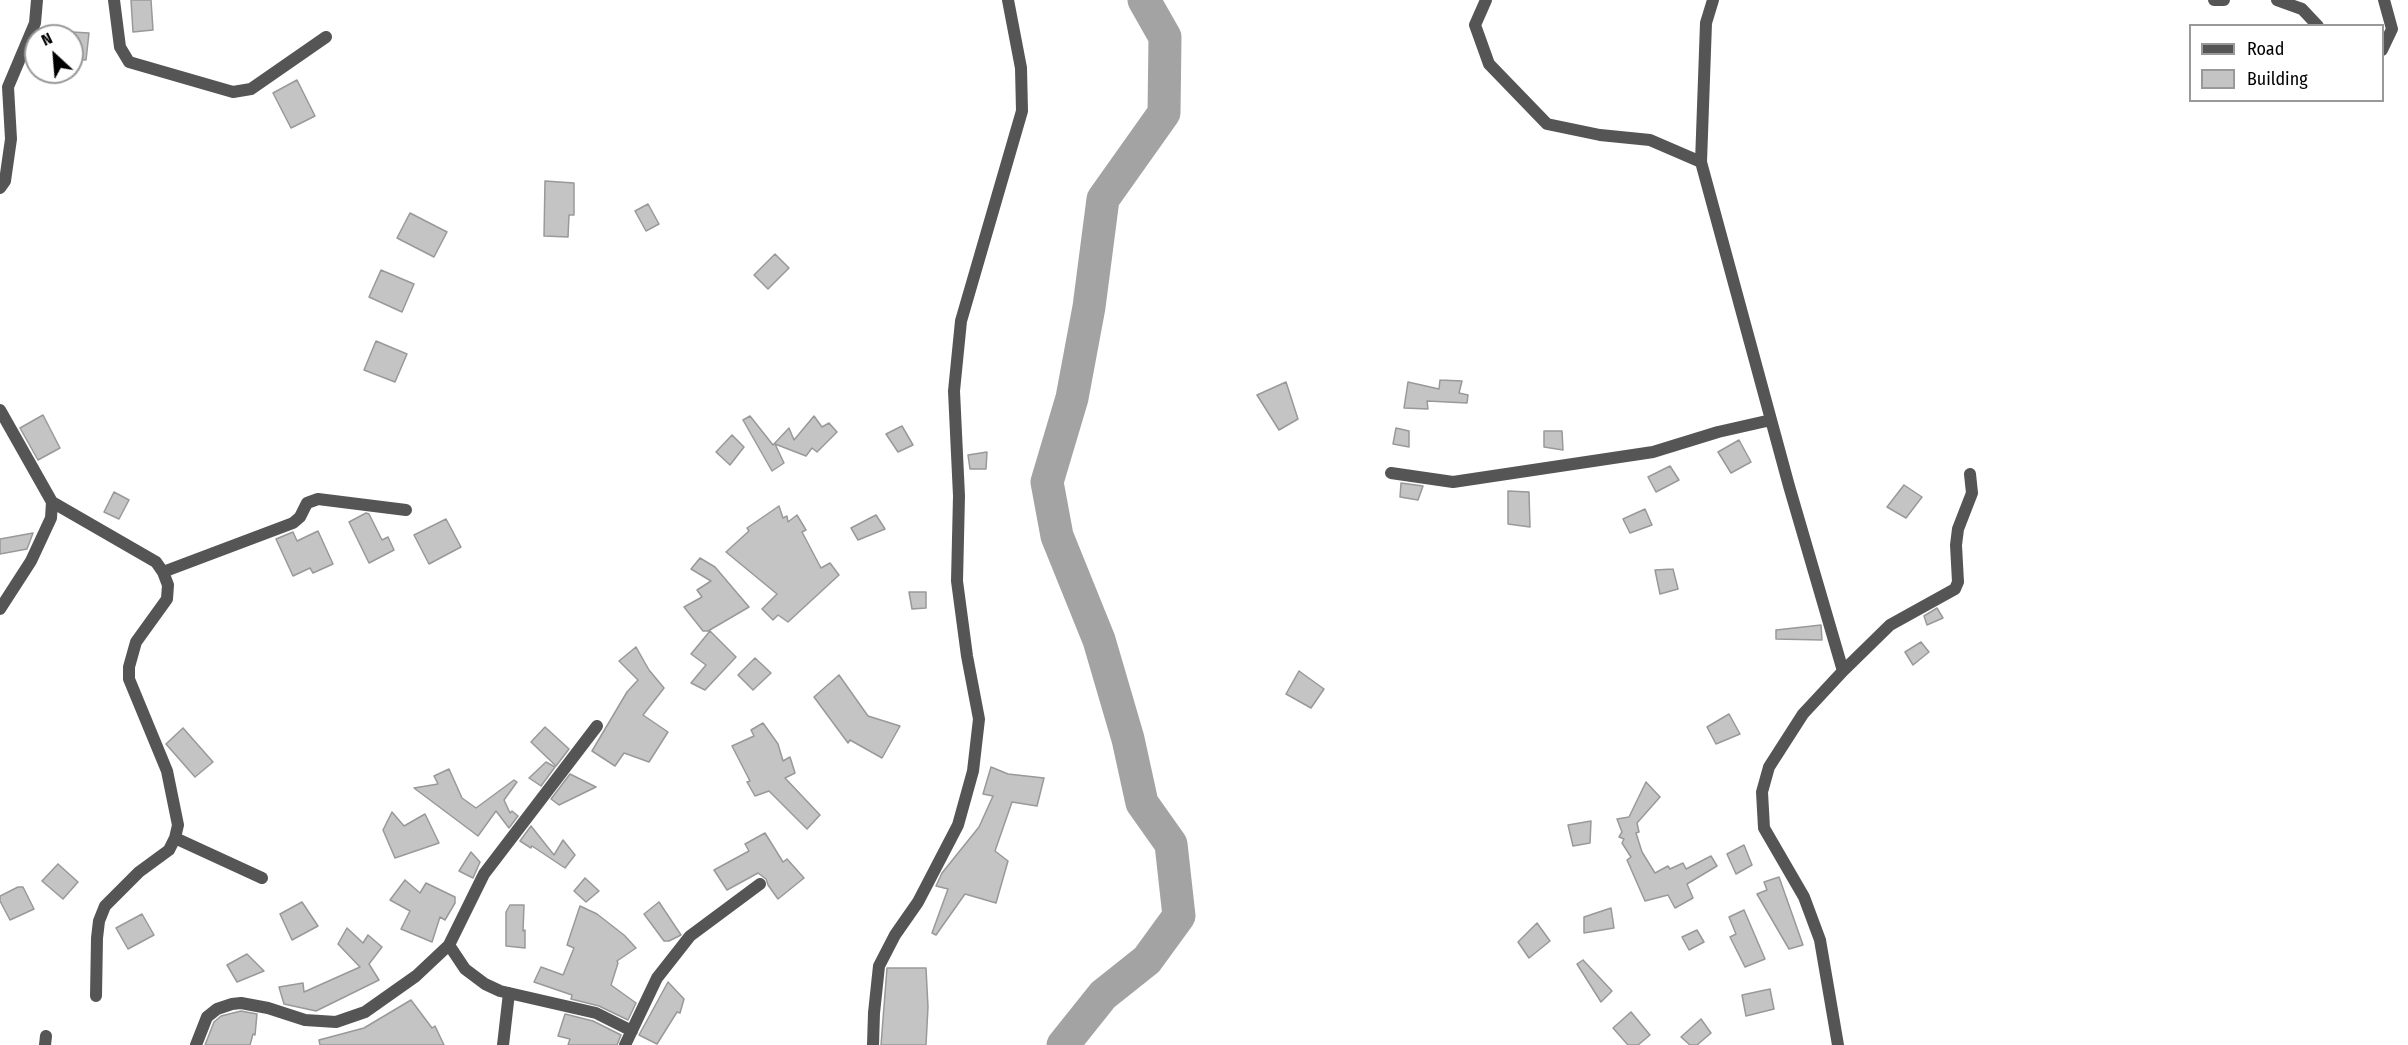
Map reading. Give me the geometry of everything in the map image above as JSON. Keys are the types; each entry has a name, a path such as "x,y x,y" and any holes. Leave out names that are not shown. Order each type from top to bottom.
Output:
{"street":[{"path":"0,188 5,181 10,139 8,87 35,23 38,0"},
{"path":"114,0 120,47 129,62 233,92 251,89 326,37"},
{"path":"873,1045 879,966 895,935 918,902 958,825 973,771 979,719 967,656 957,581 959,496 954,392 961,321 1022,111 1021,68 1008,0"},
{"path":"1486,0 1475,25 1489,64 1547,124 1600,135 1650,140 1701,162"},
{"path":"1713,0 1706,23 1701,162 1771,420 1843,671"},
{"path":"2214,0 2224,0"},
{"path":"2277,0 2302,9 2316,24"},
{"path":"2384,0 2392,29 2384,46"},
{"path":"0,410 52,502 156,562 168,585 167,599 136,642 129,667 129,679 170,781 178,825 169,850 139,872 105,906 99,921 97,938 96,996"},
{"path":"1391,473 1452,482 1653,452 1718,432 1771,420"},
{"path":"1838,1045 1820,940 1804,897 1764,828 1762,792 1769,767 1803,714 1843,671 1890,625 1955,589 1959,582 1956,545 1958,529 1972,494 1970,474"},
{"path":"163,572 293,523 300,517 307,503 318,499 405,510"},
{"path":"0,609 31,561 51,518 52,502"},
{"path":"196,1045 207,1017 217,1009 232,1004 259,1006 305,1020 336,1022 365,1012 416,976 449,945 484,874 597,726"},
{"path":"175,838 262,878"},
{"path":"626,1045 657,978 690,936 760,884"},
{"path":"449,945 465,969 500,992 596,1013 632,1031"},
{"path":"503,1045 509,993"}],"building":[{"path":"131,0 151,0 153,30 133,32"},
{"path":"84,33 89,33 86,60 84,60"},
{"path":"297,80 315,116 291,128 273,93"},
{"path":"545,181 574,183 574,215 569,215 568,237 544,236"},
{"path":"648,204 659,224 646,231 635,211"},
{"path":"410,213 447,232 434,257 397,238"},
{"path":"775,254 789,268 768,289 754,275"},
{"path":"381,270 414,284 402,312 369,297"},
{"path":"376,341 407,354 395,382 364,370"},
{"path":"1440,380 1462,381 1459,393 1468,395 1467,403 1427,401 1428,409 1404,408 1408,382 1439,389"},
{"path":"1286,382 1298,419 1279,430 1257,395"},
{"path":"43,415 60,448 38,460 20,428"},
{"path":"750,416 773,445 789,428 794,440 814,416 822,427 829,423 837,432 817,452 812,448 806,456 775,444 784,463 772,471 743,420"},
{"path":"902,426 913,445 898,452 886,434"},
{"path":"1396,428 1409,431 1409,447 1393,444"},
{"path":"1544,431 1562,431 1563,450 1544,447"},
{"path":"732,435 744,447 730,465 716,452"},
{"path":"1739,440 1751,462 1731,473 1718,452"},
{"path":"987,452 986,469 970,469 968,455"},
{"path":"1670,466 1679,480 1656,492 1648,477"},
{"path":"1401,483 1423,486 1418,500 1400,497"},
{"path":"1904,485 1922,497 1906,518 1887,507"},
{"path":"1508,491 1529,492 1530,527 1508,524"},
{"path":"114,492 129,500 119,519 104,512"},
{"path":"779,506 783,518 787,516 788,522 797,515 806,530 802,532 821,568 830,563 839,575 788,622 778,615 773,620 762,609 777,594 726,552 749,531 747,528"},
{"path":"1645,509 1652,525 1630,533 1623,519"},
{"path":"366,513 369,514 382,540 388,537 394,550 369,563 349,522"},
{"path":"876,515 885,529 858,540 851,528"},
{"path":"446,519 461,547 429,564 414,535"},
{"path":"318,531 333,564 313,573 310,568 293,576 276,539 293,532 297,541"},
{"path":"33,533 27,549 0,554 0,539"},
{"path":"700,558 715,567 749,607 708,631 703,631 684,607 702,597 697,590 711,581 691,569"},
{"path":"1673,569 1678,589 1660,594 1655,570"},
{"path":"909,592 926,592 926,608 912,609"},
{"path":"1937,608 1943,618 1927,625 1924,616"},
{"path":"1821,625 1822,640 1776,639 1776,630"},
{"path":"710,631 736,657 705,690 691,683 706,665 691,654"},
{"path":"1921,642 1929,652 1913,665 1905,652"},
{"path":"636,647 649,670 664,688 643,715 668,732 649,762 624,753 615,766 592,751 627,692 638,680 619,661"},
{"path":"755,658 771,673 753,690 738,675"},
{"path":"1299,671 1324,689 1311,708 1286,694"},
{"path":"839,675 868,716 900,726 882,758 850,740 848,743 814,697"},
{"path":"1729,714 1740,734 1716,744 1707,727"},
{"path":"763,723 778,744 783,761 790,757 795,773 785,778 820,815 807,829 769,791 755,796 732,746 754,736 751,730"},
{"path":"545,727 569,749 556,766 531,742"},
{"path":"183,728 213,762 195,777 166,744"},
{"path":"546,762 555,767 541,786 529,778"},
{"path":"991,767 1008,774 1044,778 1037,806 1012,802 995,851 1008,861 996,903 965,894 936,935 932,933 948,889 936,886 942,873 979,827 993,796 983,794"},
{"path":"449,769 462,798 476,808 514,780 517,782 504,800 510,813 512,811 518,816 509,828 496,811 478,836 414,788 438,784 434,776"},
{"path":"570,774 596,787 559,805 551,799"},
{"path":"1646,782 1660,797 1637,823 1639,832 1636,833 1642,852 1655,873 1668,866 1670,869 1683,863 1686,869 1711,856 1717,866 1687,884 1693,898 1675,908 1668,895 1645,901 1627,860 1631,857 1622,843 1624,839 1619,837 1622,832 1617,819 1629,817"},
{"path":"392,812 404,826 425,814 439,843 395,858 383,830"},
{"path":"1591,821 1590,843 1573,846 1568,825"},
{"path":"531,826 554,855 563,840 575,855 565,868 532,846 531,848 520,841"},
{"path":"765,833 783,862 787,859 804,878 778,899 766,879 758,873 727,890 714,870 749,851 745,844"},
{"path":"1744,845 1752,865 1736,874 1727,854"},
{"path":"471,852 480,862 473,878 459,871"},
{"path":"58,864 78,882 63,899 42,881"},
{"path":"1779,877 1803,945 1789,949 1757,894 1767,890 1764,882"},
{"path":"585,878 599,891 586,902 574,891"},
{"path":"405,880 420,893 426,883 455,897 455,903 445,920 440,917 432,942 401,929 410,911 390,900"},
{"path":"18,887 23,887 34,909 10,920 0,901 0,896"},
{"path":"302,902 318,926 292,940 280,914"},
{"path":"659,902 681,935 669,941 664,941 644,914"},
{"path":"510,905 524,905 525,948 506,946 506,912"},
{"path":"580,906 597,914 624,935 636,948 617,961 611,985 636,1003 628,1020 599,1006 571,999 572,995 534,982 541,967 563,975 574,948 567,945"},
{"path":"1611,908 1614,928 1584,933 1584,917"},
{"path":"1744,910 1765,959 1745,967 1730,937 1736,934 1729,917"},
{"path":"142,914 154,935 128,949 116,928"},
{"path":"1537,923 1550,941 1529,958 1518,942"},
{"path":"347,928 363,943 368,935 382,947 369,964 379,980 316,1011 284,1004 279,987 303,983 304,992 360,967 338,944"},
{"path":"1697,930 1704,942 1689,950 1682,937"},
{"path":"247,954 264,971 237,982 227,965"},
{"path":"1583,960 1612,991 1601,1002 1577,964"},
{"path":"887,968 926,968 928,1007 926,1045 881,1045"},
{"path":"668,982 684,999 680,1013 677,1012 657,1044 639,1035"},
{"path":"1770,989 1774,1009 1746,1016 1742,995"},
{"path":"411,1000 432,1028 435,1026 444,1045 320,1045 319,1040 364,1028"},
{"path":"241,1011 257,1014 255,1035 253,1034 250,1045 205,1045 214,1022 221,1016"},
{"path":"1631,1012 1650,1035 1638,1045 1628,1045 1613,1028"},
{"path":"565,1014 593,1021 621,1035 617,1045 568,1045 570,1039 558,1036"},
{"path":"1701,1019 1711,1033 1697,1045 1690,1045 1681,1037"}],"waterway":[{"path":"1063,1045 1103,995 1147,960 1179,916 1171,844 1142,803 1128,739 1099,640 1057,536 1047,482 1072,398 1089,307 1103,199 1164,113 1165,37 1144,0"}]}
